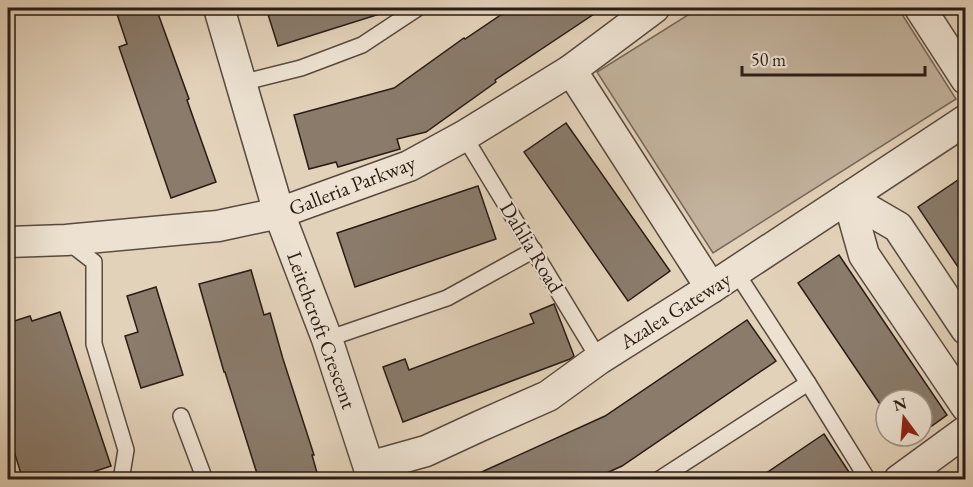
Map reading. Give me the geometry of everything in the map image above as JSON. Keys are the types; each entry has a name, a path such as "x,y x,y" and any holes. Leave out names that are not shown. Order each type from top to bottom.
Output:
{"street":[{"name":"Leitchcroft Crescent","path":"219,8 279,213 327,339 371,473"},
{"name":"Galleria Parkway","path":"8,242 66,240 218,226 279,213 409,166 464,136 571,70 654,8"},
{"path":"920,8 966,79"},
{"path":"571,70 711,288"},
{"name":"Azalea Gateway","path":"371,473 548,396 599,358 736,272 964,123"},
{"path":"848,198 898,227 966,328"},
{"path":"848,198 864,255 966,406"},
{"path":"898,480 966,431"}],"lane":[{"path":"241,83 301,68 362,45 418,8"},
{"name":"Dahlia Road","path":"464,136 599,358"},
{"path":"66,240 94,262 94,344 126,450 121,480"},
{"path":"327,339 447,298 534,250"},
{"path":"736,272 868,480"},
{"path":"658,480 808,383"},
{"path":"181,416 205,480"}],"shaded area":[{"path":"699,8 898,8 956,99 713,253 597,72"}],"building":[{"path":"115,8 156,8 216,182 171,198 119,47 127,44"},
{"path":"266,8 385,8 386,12 278,46"},
{"path":"511,8 603,8 495,80 496,82 426,132 397,139 400,149 338,167 336,162 309,169 294,115 394,88"},
{"path":"566,123 670,271 628,301 524,152"},
{"path":"958,180 966,191 966,279 918,207"},
{"path":"478,186 496,239 355,287 337,233"},
{"path":"839,255 929,388 874,388 874,395 798,283"},
{"path":"251,270 264,315 270,313 314,455 312,455 319,480 259,480 224,372 199,284"},
{"path":"156,287 183,375 141,388 125,336 138,332 127,296"},
{"path":"554,304 574,356 403,422 383,367 405,359 409,370 534,323 530,314"},
{"path":"60,312 111,466 69,480 23,480 8,432 8,323 30,316 32,321"},
{"path":"747,320 776,361 622,466 591,480 464,480 605,416"},
{"path":"934,396 947,415 934,424"},
{"path":"824,434 849,472 838,480 756,480"}]}
